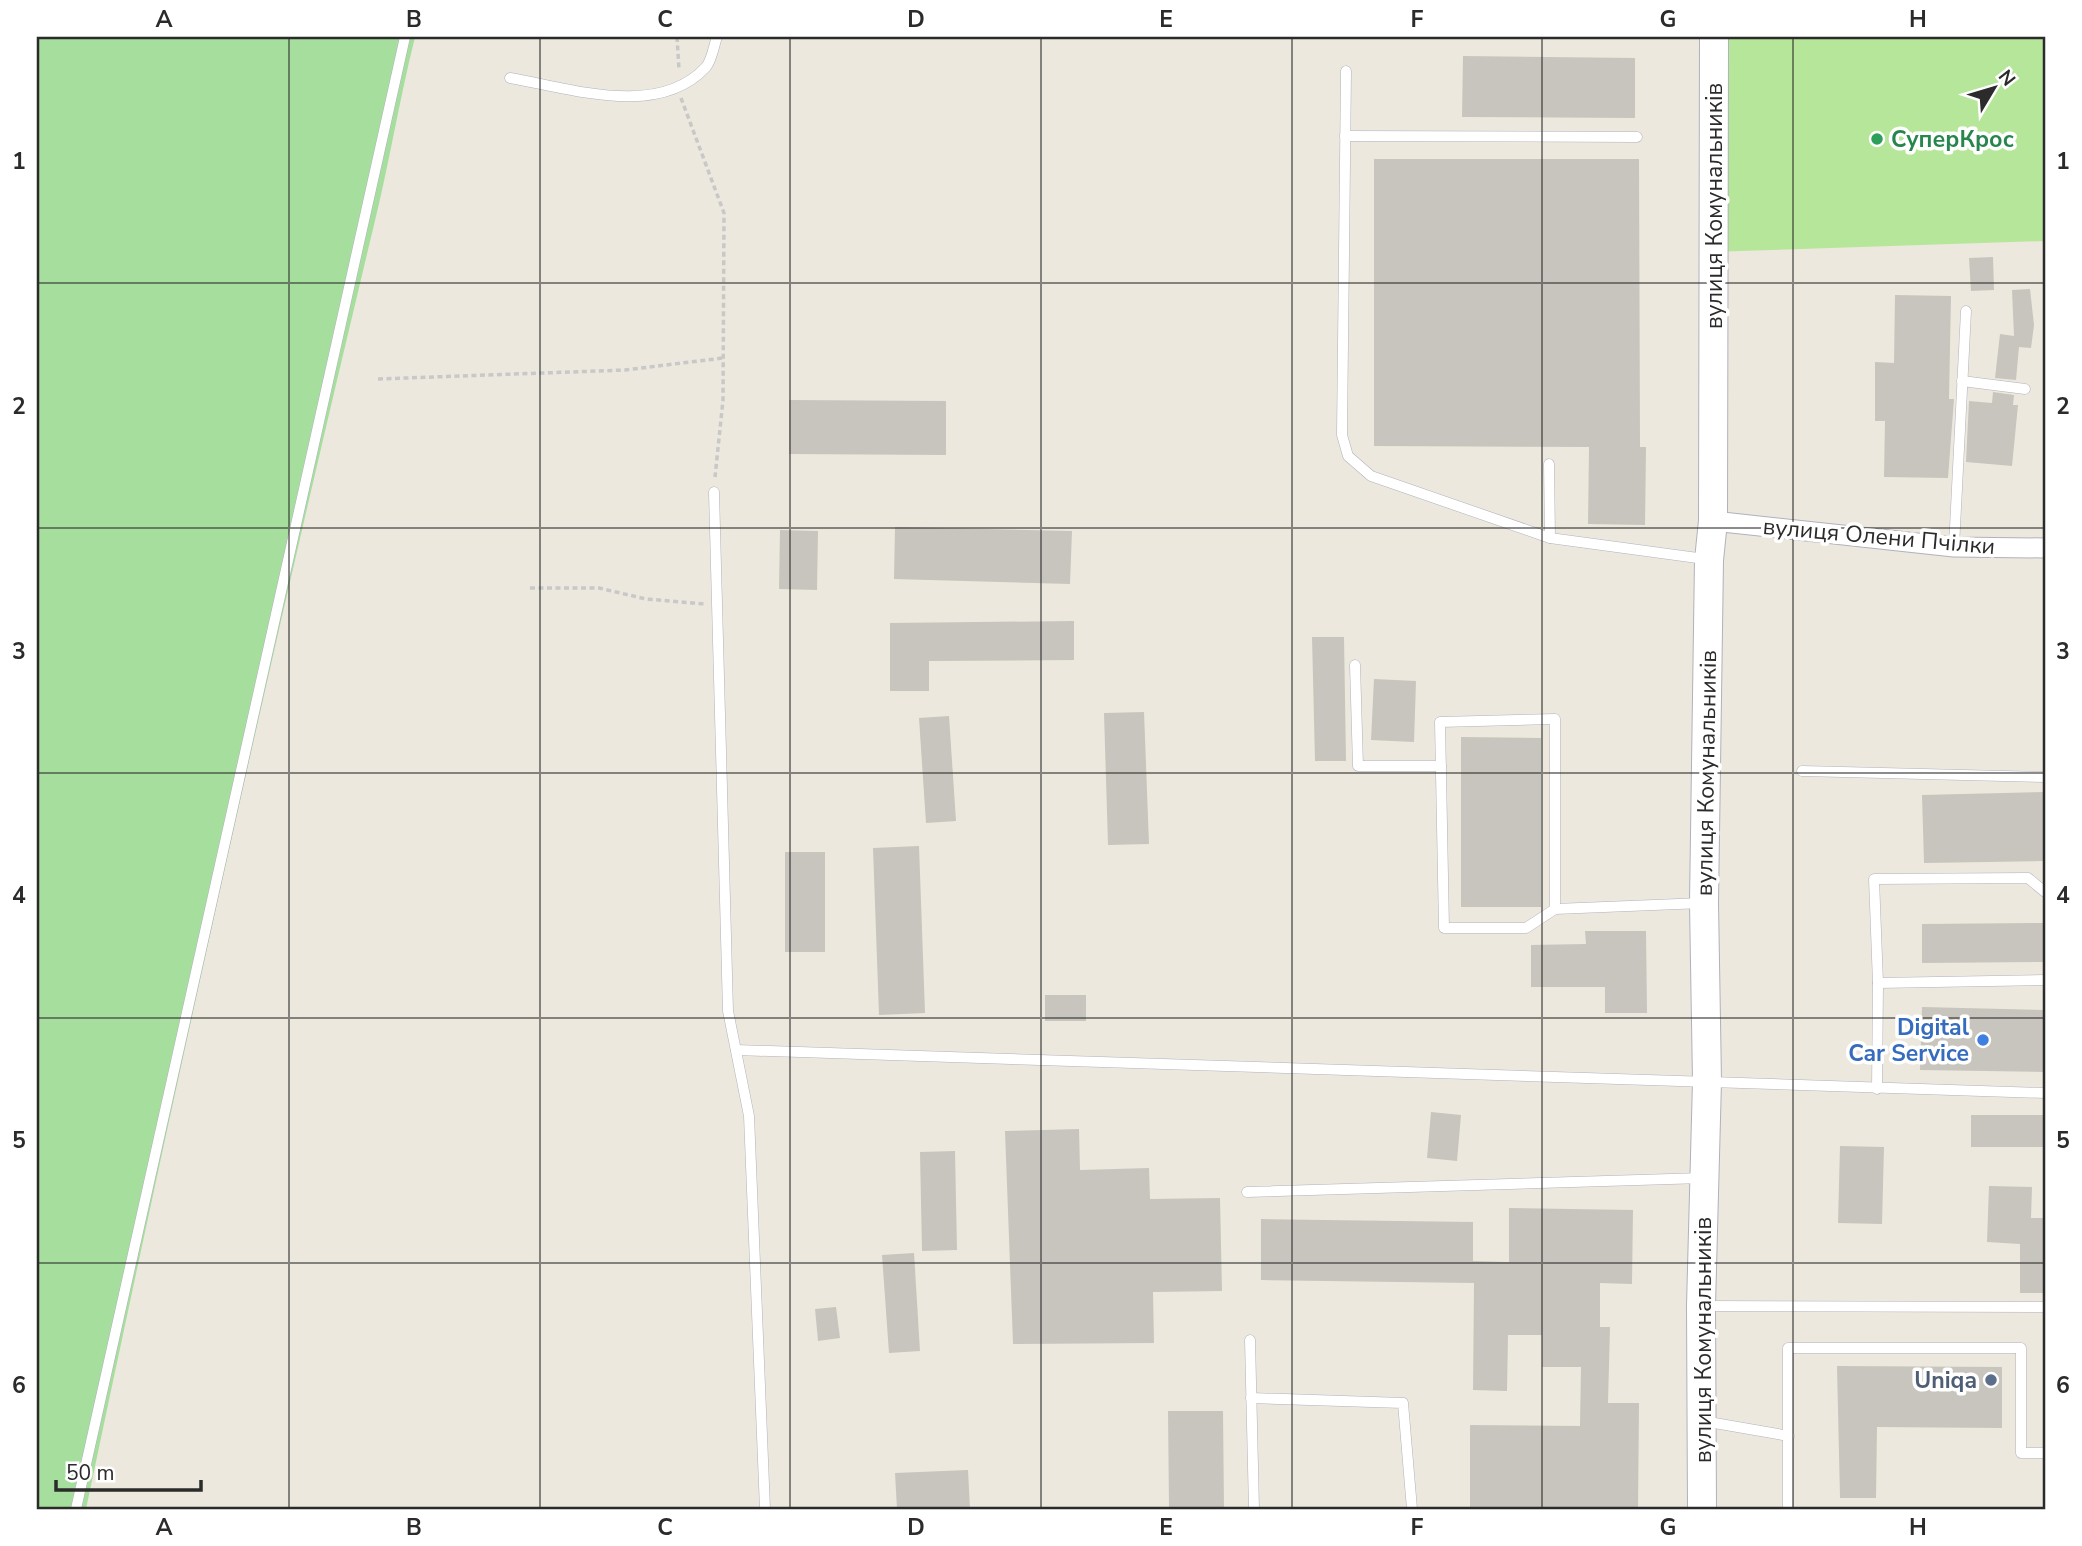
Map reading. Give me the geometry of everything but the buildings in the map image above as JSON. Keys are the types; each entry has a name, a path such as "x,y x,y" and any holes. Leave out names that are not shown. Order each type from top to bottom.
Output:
{"street":[{"name":"вулиця Комунальників","path":"1702,1509 1701,1306 1707,1081 1704,903 1709,560 1713,521 1714,37"},
{"name":"вулиця Олени Пчілки","path":"1713,521 1954,547 2045,548"}],"lane":[{"path":"76,1509 405,37"},
{"path":"510,78 625,97 660,93 680,85 708,66 717,37"},
{"path":"1346,71 1342,435 1348,456 1371,476 1549,538 1709,560"},
{"path":"1345,136 1637,137"},
{"path":"1954,547 1966,311"},
{"path":"1962,381 2025,389"},
{"path":"1549,464 1549,538"},
{"path":"714,492 728,1011 749,1116 765,1509"},
{"path":"1355,665 1358,766 1441,766"},
{"path":"1555,909 1555,719 1440,722 1444,928 1526,928 1555,909 1704,903"},
{"path":"1802,771 2045,777"},
{"path":"1877,1089 1878,983 1874,880 2028,878 2045,892"},
{"path":"1878,983 2045,980"},
{"path":"736,1051 2045,1093"},
{"path":"1247,1192 1704,1178"},
{"path":"1701,1306 2045,1307"},
{"path":"1250,1340 1254,1509"},
{"path":"1788,1509 1788,1348 2021,1348 2021,1453 2045,1453"},
{"path":"1251,1398 1403,1403 1412,1509"},
{"path":"1703,1421 1789,1436"}],"path":[{"path":"677,37 681,104 724,213 723,400 714,492"},
{"path":"378,379 625,370 723,358"},
{"path":"530,588 599,588 646,599 718,605"}],"green space":[{"path":"37,37 415,37 379,205 225,868 86,1509 37,1509"},
{"name":"СуперКрос","path":"1710,37 2045,37 2045,241 1709,252"}],"place":[{"name":"СуперКрос","path":"1877,139"},
{"name":"Digital Car Service","path":"1983,1040"},
{"name":"Uniqa","path":"1991,1380"}]}
